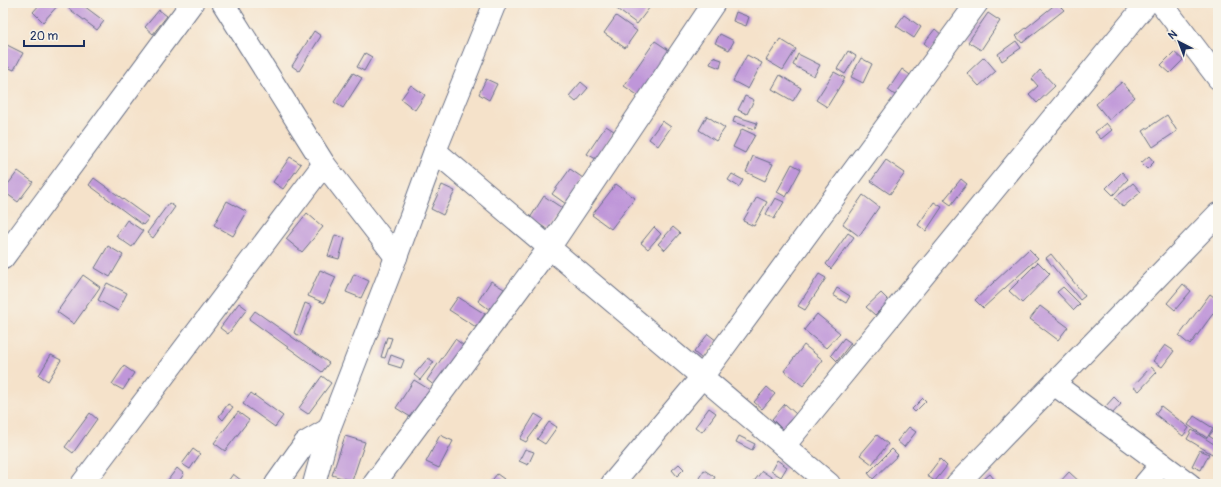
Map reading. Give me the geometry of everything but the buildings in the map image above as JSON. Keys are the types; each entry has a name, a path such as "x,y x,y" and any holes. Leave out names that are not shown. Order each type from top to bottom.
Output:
{"street":[{"path":"3,258 192,3"},
{"path":"223,3 324,164 396,257"},
{"path":"314,484 329,429 396,257 435,151 495,3"},
{"path":"374,484 549,248 714,3"},
{"path":"612,484 702,377 977,3"},
{"path":"784,446 1146,3"},
{"path":"1161,3 1218,78"},
{"path":"435,151 829,484"},
{"path":"82,484 324,164"},
{"path":"958,484 1218,214"},
{"path":"1054,384 1189,484"},
{"path":"276,484 305,443 329,429"},
{"path":"1145,484 1162,464"}]}
